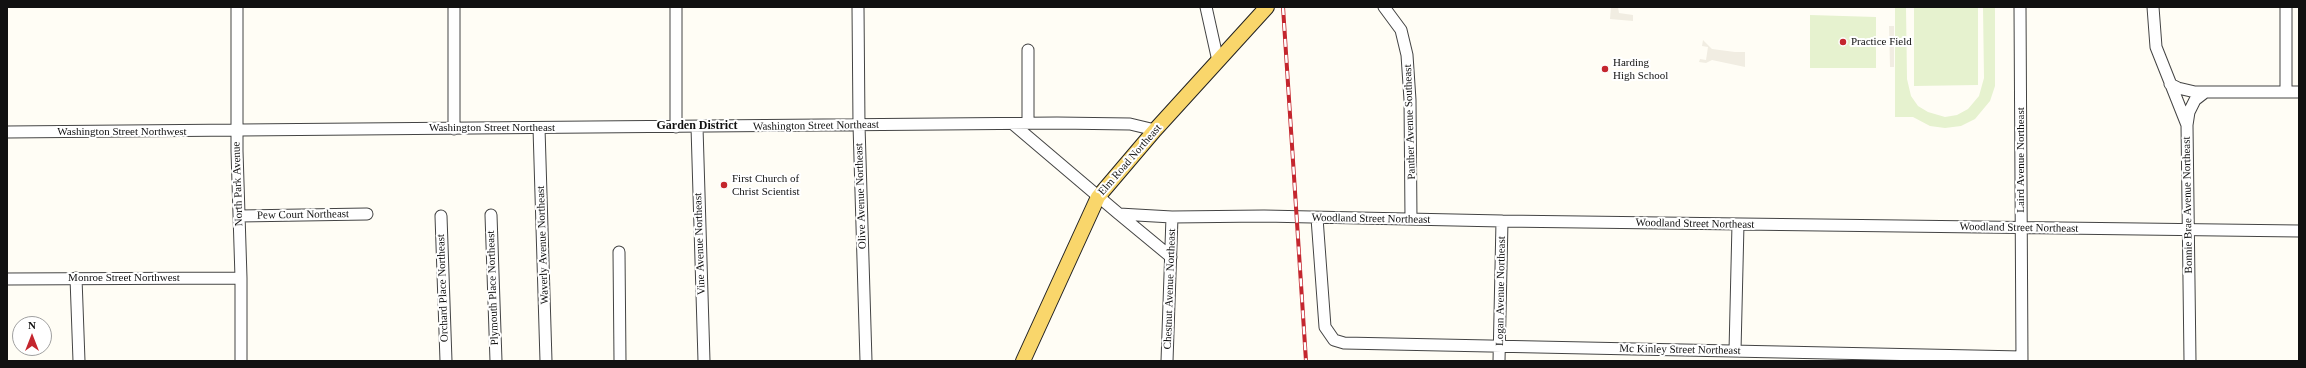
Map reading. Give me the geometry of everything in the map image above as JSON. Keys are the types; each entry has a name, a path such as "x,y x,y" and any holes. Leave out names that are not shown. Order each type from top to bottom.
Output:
{"main road":[{"name":"Elm Road Northeast","path":"1023,361 1098,196 1155,130 1266,7"}],"street":[{"name":"North Park Avenue","path":"237,7 237,131 242,278 241,361"},
{"path":"454,7 454,128"},
{"path":"676,7 676,127"},
{"name":"Olive Avenue Northeast","path":"858,7 859,125 866,361"},
{"path":"1206,7 1218,61"},
{"name":"Panther Avenue Southeast","path":"1384,7 1401,30 1407,55 1411,107 1412,219"},
{"name":"Laird Avenue Northeast","path":"2020,7 2022,359"},
{"name":"Bonnie Brae Avenue Northeast","path":"2153,7 2156,47 2187,125 2190,361"},
{"path":"2286,7 2286,92"},
{"path":"1028,50 1028,123"},
{"path":"2170,84 2187,91 2204,93 2299,92"},
{"path":"2187,125 2195,100 2204,93"},
{"name":"Washington Street Northeast","path":"237,131 1028,123 1130,124 1155,130"},
{"path":"1013,124 1171,257"},
{"name":"Vine Avenue Northeast","path":"697,127 704,361"},
{"name":"Waverly Avenue Northeast","path":"539,128 546,361"},
{"name":"Washington Street Northwest","path":"7,132 237,131"},
{"name":"Pew Court Northeast","path":"239,216 367,214"},
{"name":"Woodland Street Northeast","path":"1119,214 1172,217 1412,219 2189,231 2299,231"},
{"name":"Plymouth Place Northeast","path":"491,215 496,361"},
{"name":"Orchard Place Northeast","path":"441,216 446,361"},
{"name":"Chestnut Avenue Northeast","path":"1167,361 1172,217"},
{"name":"Mc Kinley Street Northeast","path":"1317,218 1325,327 1330,336 1339,342 1500,346 1639,355 1735,351 1870,357 2022,359"},
{"name":"Logan Avenue Northeast","path":"1499,361 1502,221"},
{"path":"1735,351 1738,224"},
{"path":"619,252 620,361"},
{"path":"76,278 79,361"},
{"name":"Monroe Street Northwest","path":"7,279 242,278"}],"green space":[{"path":"1895,7 1906,7 1907,79 1911,96 1918,106 1928,112 1945,117 1957,115 1968,109 1979,96 1984,78 1983,7 1995,7 1995,86 1990,101 1975,119 1961,126 1945,128 1930,126 1913,117 1895,117"},
{"path":"1914,7 1978,7 1978,85 1914,86"},
{"name":"Practice Field","path":"1810,15 1876,17 1876,68 1810,68"}],"shaded area":[{"path":"1611,7 1618,7 1619,13 1633,15 1633,21 1610,19"},
{"path":"1889,26 1894,26 1894,67 1890,67"},
{"path":"1703,40 1712,49 1745,52 1745,67 1712,60 1706,63 1699,62 1700,59 1706,60 1708,47 1702,46"}],"railway":[{"path":"1283,7 1306,361"}],"place":[{"name":"Practice Field","path":"1843,42"},
{"name":"Harding High School","path":"1605,69"},
{"name":"First Church of Christ Scientist","path":"724,185"}],"district":[{"name":"Garden District","path":"697,126"}]}
